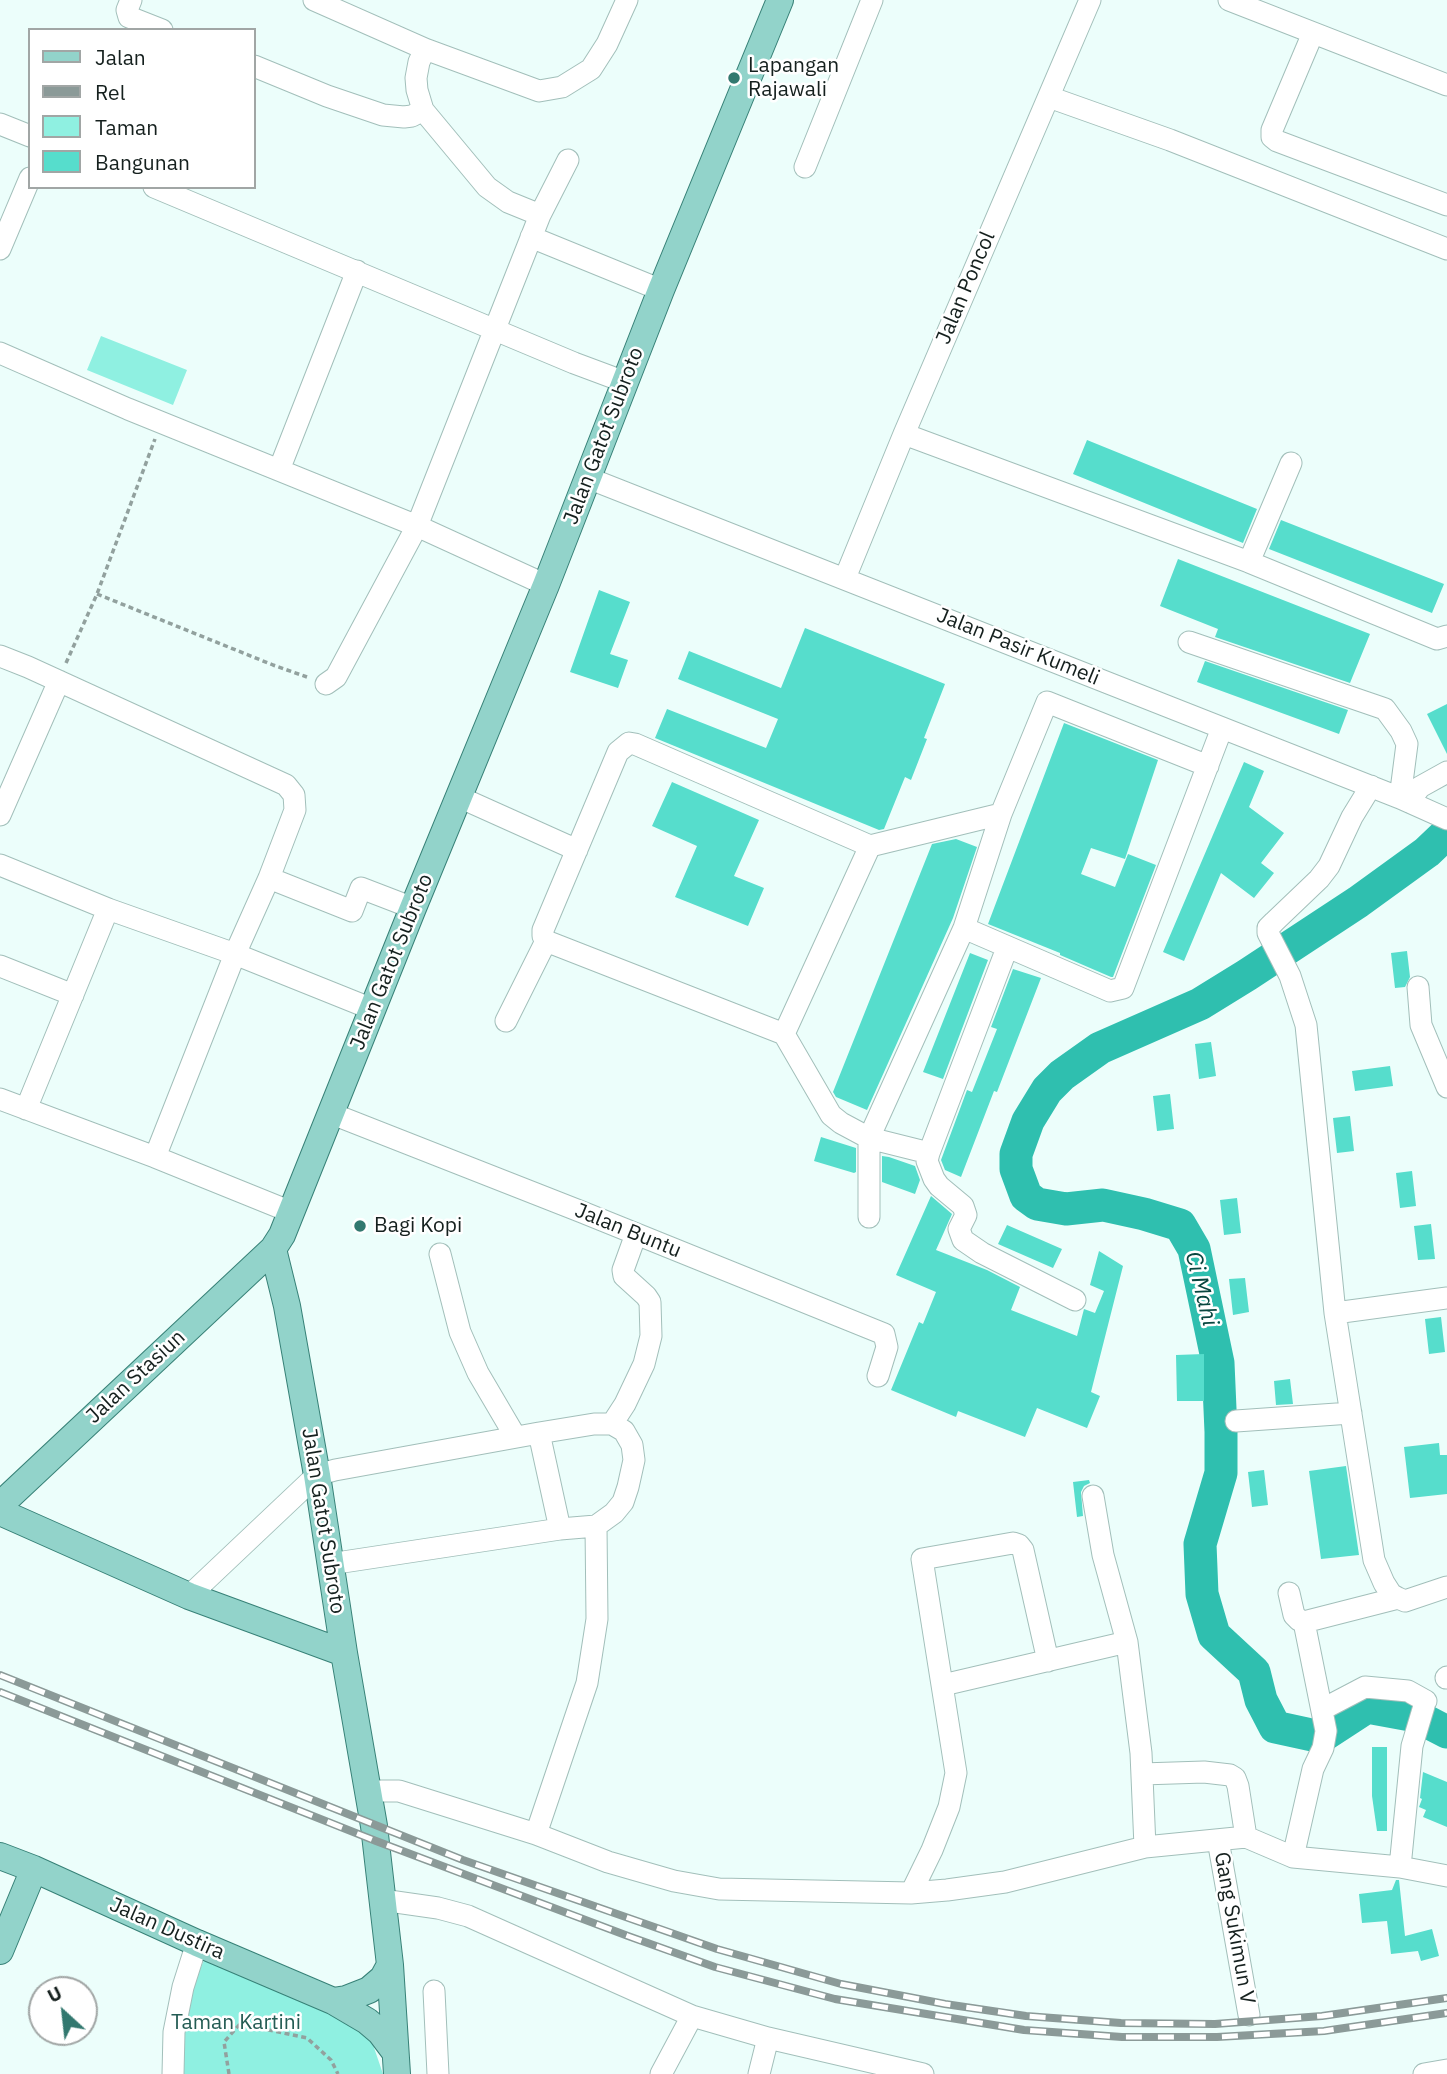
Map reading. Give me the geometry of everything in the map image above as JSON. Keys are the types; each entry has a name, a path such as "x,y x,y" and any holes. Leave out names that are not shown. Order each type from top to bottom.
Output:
{"main road":[{"name":"Jalan Gatot Subroto","path":"396,2063 390,1965 376,1841 317,1475 273,1249 282,1234 546,584 661,290 780,0"},
{"name":"Jalan Stasiun","path":"0,1505 273,1249"},
{"path":"236,1283 254,1281 270,1285 286,1307"},
{"path":"0,1511 189,1596 344,1653"},
{"name":"Jalan Dustira","path":"0,1856 333,2001 380,2032 396,2063"},
{"path":"0,1951 34,1869"},
{"path":"333,2001 369,1990 383,1978 390,1965"}],"street":[{"path":"131,0 127,10 130,17 157,28"},
{"path":"320,1 425,49 539,91 550,90 580,77 591,69 607,44 627,0"},
{"path":"805,167 872,0"},
{"name":"Jalan Poncol","path":"845,578 1090,0"},
{"path":"1229,0 1447,85"},
{"path":"1313,33 1272,130 1272,137 1447,205"},
{"path":"425,49 416,78 423,110 487,187 508,202 540,215"},
{"path":"256,67 383,115 412,116 423,110"},
{"path":"1049,97 1170,140 1447,249"},
{"path":"0,124 28,135"},
{"path":"326,684 336,677 417,526 540,215 568,160"},
{"path":"0,249 28,183"},
{"path":"159,189 573,363 625,382"},
{"path":"531,237 661,290"},
{"path":"279,470 357,271"},
{"path":"0,353 161,423 417,526 546,584"},
{"path":"904,434 1249,562 1437,639 1447,636"},
{"path":"1249,562 1291,463"},
{"name":"Jalan Pasir Kumeli","path":"588,478 1371,786 1447,819"},
{"path":"1189,642 1385,709 1407,744 1412,803"},
{"path":"0,656 286,785 294,795 295,810 269,878 235,954 155,1157"},
{"path":"0,815 59,681"},
{"path":"869,1217 869,1138 964,928 1001,814 1047,702 1208,765"},
{"path":"964,928 1110,991 1124,988 1222,728"},
{"path":"929,1153 869,1138 831,1115 784,1034 547,941 543,930 618,752 629,743 870,846 1001,814"},
{"path":"1412,803 1420,787 1447,772"},
{"path":"1371,786 1324,873 1268,929 1268,933 1294,985 1306,1026 1335,1313 1374,1560 1391,1594 1405,1601 1447,1587"},
{"path":"458,797 576,850"},
{"path":"784,1034 870,846"},
{"path":"0,865 372,1009"},
{"path":"269,878 352,911 361,888 413,908"},
{"path":"26,1109 108,909"},
{"path":"506,1021 547,941"},
{"path":"1007,948 927,1161 939,1186 963,1206 966,1215 959,1229 963,1240 982,1253 1075,1300"},
{"path":"0,966 73,995"},
{"path":"1418,987 1421,1025 1447,1087"},
{"path":"0,1099 291,1212"},
{"name":"Jalan Buntu","path":"330,1114 884,1334 887,1347 878,1376"},
{"path":"611,1424 625,1404 644,1364 651,1336 650,1302 624,1276 623,1270 636,1234"},
{"path":"440,1254 460,1332 478,1373 515,1436"},
{"path":"1335,1313 1447,1298"},
{"path":"1236,1421 1351,1413"},
{"path":"189,1596 317,1475 515,1436 594,1424 617,1426 624,1431 632,1445 634,1460 622,1502 614,1513 596,1526 560,1529 330,1564"},
{"path":"539,1433 560,1529"},
{"path":"1093,1496 1103,1555 1126,1642 1141,1753 1146,1847"},
{"path":"536,1834 587,1683 597,1619 596,1526"},
{"path":"911,1893 932,1850 954,1790 956,1773 922,1559 1013,1543 1019,1545 1023,1550 1048,1661"},
{"path":"1289,1593 1294,1615 1304,1622 1398,1598"},
{"path":"1293,1857 1313,1769 1323,1748 1326,1731 1304,1622"},
{"path":"943,1685 1126,1642"},
{"path":"1324,1713 1365,1687 1408,1691 1425,1704 1412,1746 1400,1867"},
{"path":"1142,1774 1204,1772 1235,1778 1246,1837"},
{"path":"368,1791 399,1791 536,1834 608,1862 674,1881 719,1889 911,1893 1005,1882 1146,1847 1246,1837 1293,1857 1400,1867 1447,1876"},
{"name":"Gang Sukimun V","path":"1218,1840 1249,2015"},
{"path":"382,1900 438,1908 468,1916 692,2017 768,2038 923,2074"},
{"path":"173,2074 174,2032 183,1987 197,1943"},
{"path":"434,1991 438,2074"},
{"path":"661,2074 692,2017"},
{"path":"759,2074 768,2038"},
{"path":"1424,2074 1447,2070"}],"path":[{"path":"59,681 97,594 161,423"},
{"path":"97,594 326,684"},
{"path":"229,2074 224,2042 240,2024 307,2038 331,2060 338,2074"}],"green space":[{"path":"101,336 187,370 173,405 87,370"},
{"name":"Taman Kartini","path":"205,1958 368,2030 383,2074 183,2074 181,2024"}],"building":[{"path":"1087,440 1257,509 1243,543 1073,474"},
{"path":"1281,520 1444,584 1432,613 1269,549"},
{"path":"1178,559 1370,634 1350,683 1215,637 1218,629 1160,606"},
{"path":"599,590 630,602 610,654 628,660 618,688 570,672"},
{"path":"805,628 945,684 911,780 905,777 884,829 879,830 655,738 667,709 766,748 778,719 678,679 689,651 781,688"},
{"path":"1205,661 1348,710 1339,734 1197,682"},
{"path":"1447,704 1447,754 1427,714"},
{"path":"1064,723 1158,760 1125,859 1091,848 1081,874 1115,887 1128,854 1156,865 1113,977 988,924"},
{"path":"1244,762 1264,771 1249,807 1284,833 1261,863 1274,873 1254,898 1221,873 1184,961 1163,952"},
{"path":"672,782 759,820 734,876 764,888 748,926 675,897 697,846 652,826"},
{"path":"956,839 977,847 953,918 867,1110 836,1097 833,1092 932,844"},
{"path":"1407,951 1410,977 1405,987 1395,988 1391,953"},
{"path":"970,953 988,960 943,1079 923,1072"},
{"path":"1013,969 1041,978 961,1177 945,1170 941,1160 967,1090 972,1092 997,1029 991,1027"},
{"path":"1211,1042 1216,1076 1199,1079 1195,1044"},
{"path":"1390,1066 1393,1086 1355,1091 1352,1071"},
{"path":"1170,1094 1174,1129 1157,1131 1153,1096"},
{"path":"1350,1116 1354,1151 1337,1153 1333,1118"},
{"path":"821,1137 856,1148 856,1172 814,1161"},
{"path":"882,1156 915,1166 920,1180 915,1194 882,1182"},
{"path":"1412,1171 1416,1206 1400,1208 1396,1173"},
{"path":"931,1196 952,1214 936,1250 987,1270 1020,1287 1011,1310 1077,1336 1084,1309 1095,1313 1104,1291 1090,1285 1099,1251 1123,1266 1091,1392 1100,1396 1087,1428 1037,1408 1025,1437 958,1411 956,1417 891,1390 919,1322 923,1324 936,1292 896,1275"},
{"path":"1237,1198 1241,1233 1224,1235 1220,1200"},
{"path":"1431,1224 1435,1259 1418,1260 1414,1226"},
{"path":"1007,1225 1062,1249 1053,1268 998,1244"},
{"path":"1245,1278 1249,1312 1233,1315 1229,1279"},
{"path":"1441,1317 1445,1352 1429,1354 1425,1319"},
{"path":"1204,1354 1204,1401 1177,1401 1176,1355"},
{"path":"1290,1379 1293,1404 1276,1405 1274,1381"},
{"path":"1439,1443 1440,1455 1447,1455 1447,1494 1410,1498 1404,1447"},
{"path":"1346,1466 1359,1555 1321,1559 1309,1471"},
{"path":"1264,1470 1268,1505 1252,1507 1248,1472"},
{"path":"1089,1480 1090,1483 1084,1486 1081,1492 1083,1516 1077,1517 1073,1482"},
{"path":"1372,1747 1387,1747 1387,1831 1377,1831 1372,1796"},
{"path":"1423,1772 1447,1782 1447,1827 1423,1817 1426,1810 1419,1807"},
{"path":"1396,1880 1399,1880 1405,1936 1432,1929 1439,1956 1421,1961 1418,1951 1391,1954 1387,1921 1362,1923 1359,1894 1392,1890"}],"waterway":[{"name":"Ci Mahi","path":"1447,833 1427,852 1358,902 1247,975 1200,1004 1100,1048 1062,1075 1047,1090 1028,1121 1016,1154 1016,1169 1026,1196 1037,1204 1066,1209 1103,1205 1144,1214 1180,1225 1194,1249 1218,1363 1221,1432 1221,1473 1200,1544 1202,1594 1214,1635 1254,1672 1261,1700 1275,1727 1321,1737 1367,1707 1416,1716 1447,1732"}],"railway":[{"path":"0,1675 463,1860 717,1949 841,1984 1026,2016 1121,2023 1215,2024 1322,2016 1447,1998"},
{"path":"0,1692 376,1841 628,1936 715,1967 835,1999 1024,2030 1122,2037 1217,2037 1324,2031 1447,2013"}],"place":[{"name":"Lapangan Rajawali","path":"734,78"},
{"name":"Bagi Kopi","path":"360,1226"}]}
